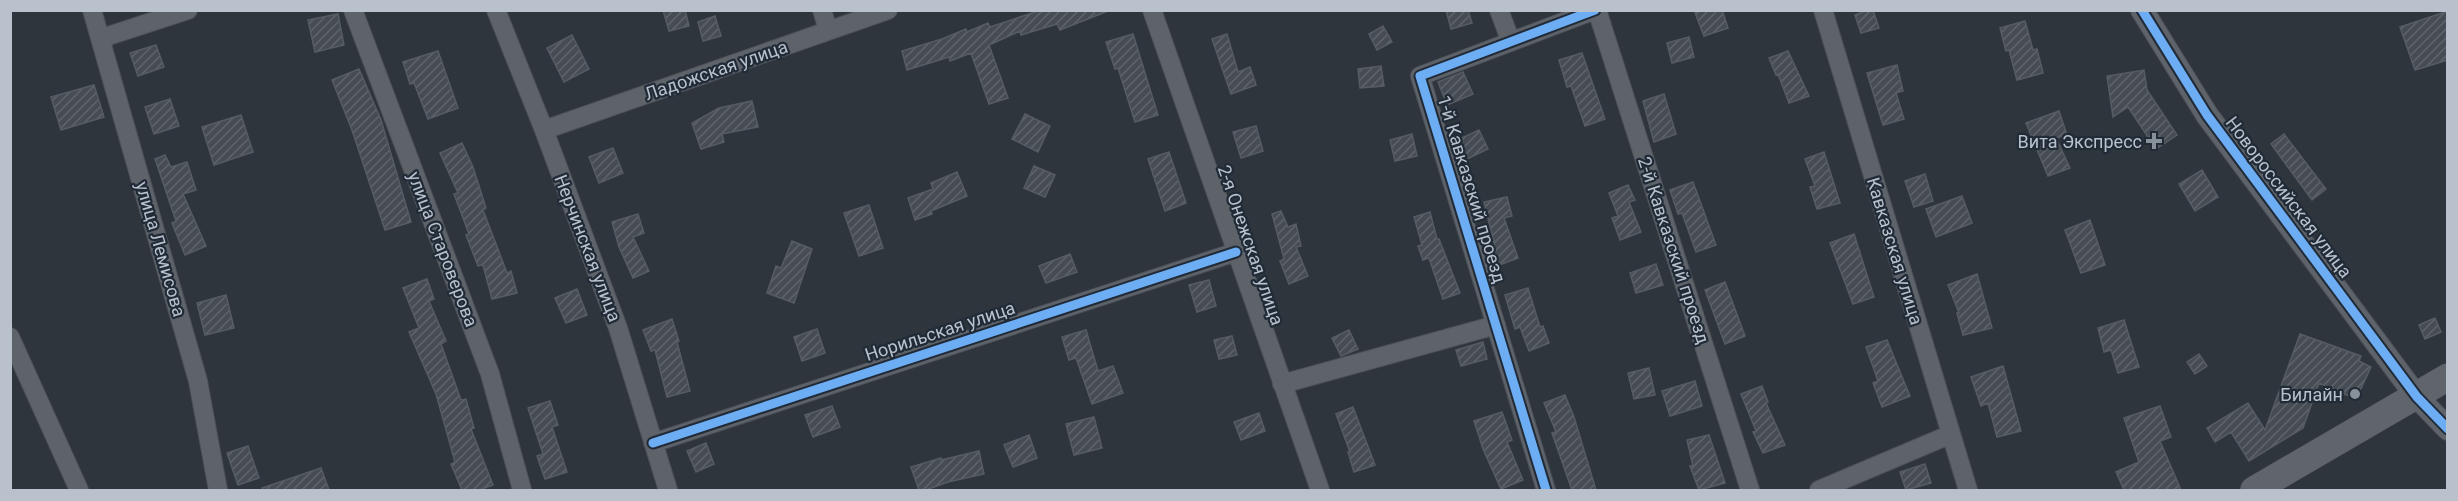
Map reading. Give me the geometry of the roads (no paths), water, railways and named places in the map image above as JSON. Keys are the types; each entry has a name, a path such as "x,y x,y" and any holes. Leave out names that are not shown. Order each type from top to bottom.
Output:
{"main road":[{"path":"2254,490 2448,377"}],"street":[{"name":"улица Лемисова","path":"92,10 102,38 198,381 218,490"},
{"path":"102,38 188,10"},
{"name":"улица Староверова","path":"353,10 490,374 522,490"},
{"name":"Нерчинская улица","path":"496,10 544,130 618,328 668,490"},
{"path":"822,10 828,30"},
{"name":"Ладожская улица","path":"544,130 888,10"},
{"name":"2-я Онежская улица","path":"1152,10 1320,490"},
{"path":"1499,10 1511,42"},
{"name":"1-й Кавказский проезд","path":"1546,490 1420,76 1596,10"},
{"name":"2-й Кавказский проезд","path":"1596,10 1750,490"},
{"name":"Кавказская улица","path":"1823,10 1949,435 1968,490"},
{"name":"Новороссийская улица","path":"2142,10 2207,115 2417,396 2448,429"},
{"name":"Норильская улица","path":"653,443 1236,252"},
{"path":"1282,384 1496,325"},
{"path":"10,337 79,490"},
{"path":"1819,490 1949,435"}],"place":[{"name":"Вита Экспресс","path":"2154,141"},
{"name":"Билайн","path":"2355,394"}]}
